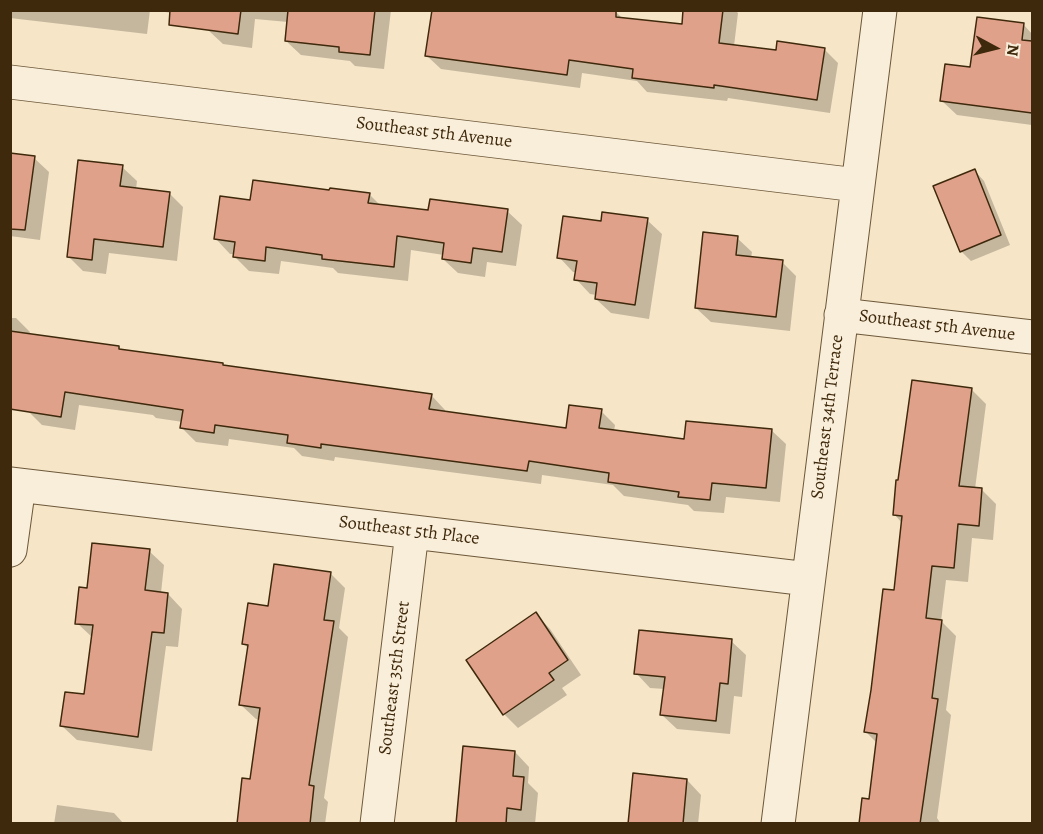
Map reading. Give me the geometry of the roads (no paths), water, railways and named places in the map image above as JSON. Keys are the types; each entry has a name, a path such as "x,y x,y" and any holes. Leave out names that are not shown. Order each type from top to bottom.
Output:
{"street":[{"name":"Southeast 34th Terrace","path":"778,824 880,10"},
{"name":"Southeast 5th Avenue","path":"10,82 857,185"},
{"name":"Southeast 5th Avenue","path":"841,315 1032,337"},
{"name":"Southeast 5th Place","path":"15,485 808,579"},
{"path":"10,549 15,485"},
{"name":"Southeast 35th Street","path":"377,824 412,532"}]}
